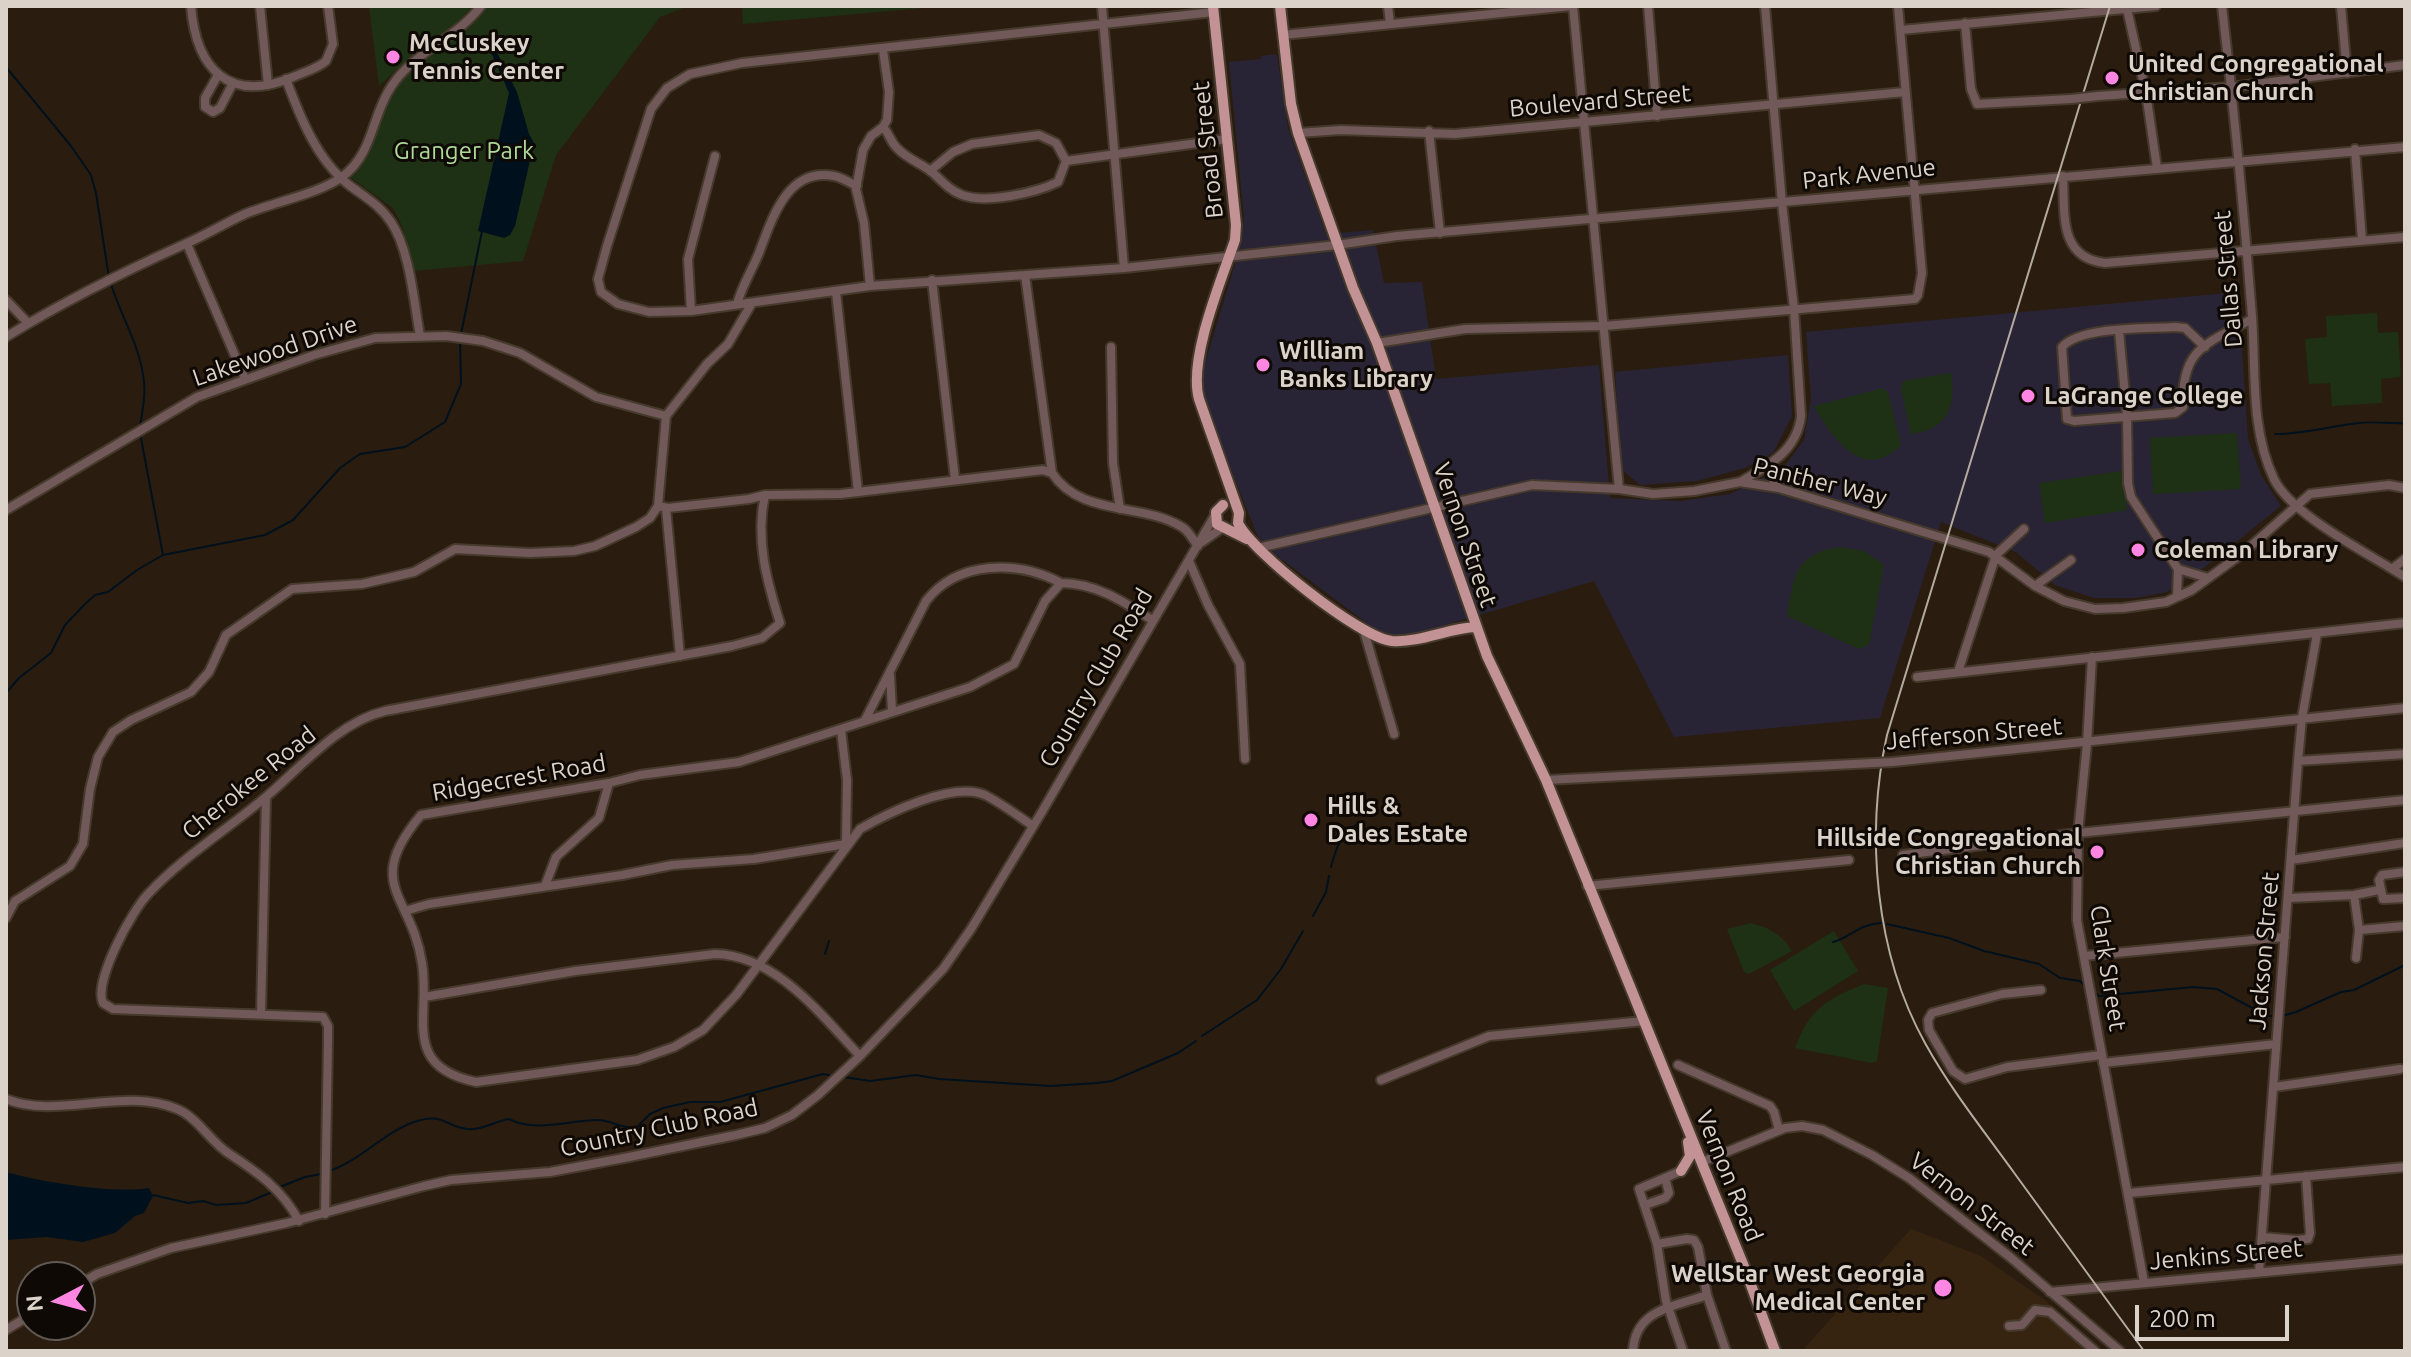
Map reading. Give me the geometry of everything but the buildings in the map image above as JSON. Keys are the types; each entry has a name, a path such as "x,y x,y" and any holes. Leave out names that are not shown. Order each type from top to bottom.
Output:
{"main road":[{"name":"Vernon Street","path":"1280,6 1290,100 1298,133 1337,245 1377,343 1491,667 1546,780 1661,1061"},
{"name":"Broad Street","path":"1214,9 1236,225 1235,240 1200,351 1195,380 1236,508"},
{"name":"Broad Street","path":"1223,471 1226,495 1223,505"},
{"path":"1249,539 1225,529 1216,521 1215,515 1223,505 1236,508 1238,523 1249,539 1293,579 1364,631 1381,639 1399,641 1462,627 1476,627"},
{"path":"1225,529 1238,523"},
{"name":"Vernon Road","path":"1661,1061 1764,1315 1775,1351"},
{"path":"1681,1113 1690,1156 1681,1171 1701,1175 1711,1183"}],"street":[{"path":"191,6 197,45 206,62 218,75 247,86 268,85 286,79 321,65 329,58 333,44 328,6"},
{"path":"260,6 268,85"},
{"path":"6,337 74,296 138,264 187,244 243,215 341,177 366,150 391,85 417,57 466,23 481,6"},
{"path":"1102,6 1124,268"},
{"path":"1388,6 1390,24"},
{"path":"1283,35 1390,24 1472,11 1572,6 1586,123 1619,489"},
{"path":"1648,6 1657,116"},
{"path":"1740,482 1785,453 1795,438 1801,416 1765,6"},
{"path":"1377,343 1465,329 1604,326 1910,301 1918,295 1922,273 1898,6"},
{"path":"1901,30 2090,9 2156,6"},
{"name":"Dallas Street","path":"2222,6 2252,319 2258,429 2275,480 2296,505 2405,577"},
{"path":"2341,6 2347,73"},
{"path":"870,286 857,186 863,150 871,136 883,127 889,106 883,50 1104,26 1214,9"},
{"path":"2127,9 2146,93 2157,168"},
{"path":"1965,23 1971,89 1977,104 2232,87 2405,65"},
{"name":"Park Avenue","path":"883,50 742,63 690,74 667,88 651,109 634,157 598,279 601,292 618,304 649,312 691,311 932,280 1124,268 1440,233 2355,149 2405,147"},
{"path":"218,75 205,98 205,107 213,112 220,108 233,83"},
{"path":"286,79 319,151 341,177 377,204 393,224 405,262 420,336"},
{"name":"Boulevard Street","path":"1298,133 1341,130 1455,134 1905,92"},
{"path":"883,127 896,147 953,191 983,199 1045,188 1058,182 1066,161 1056,143 1039,135 972,144 953,152 930,171"},
{"path":"1429,131 1440,233"},
{"path":"1066,161 1227,139"},
{"path":"2355,149 2362,240"},
{"path":"691,311 688,259 715,156"},
{"path":"737,304 769,223 786,193 803,180 822,175 837,176 857,186"},
{"path":"2063,176 2069,238 2073,247 2090,262 2405,237"},
{"path":"187,244 245,379"},
{"path":"1025,275 1052,473 1059,483 1089,502 1181,527 1200,544"},
{"path":"932,280 955,479"},
{"path":"836,292 858,492"},
{"path":"6,300 28,323"},
{"path":"680,656 662,507 666,416 707,364 728,344 752,303"},
{"path":"2205,347 2185,328 2175,327 2090,334 2064,344 2062,358 2067,419 2175,413 2183,407 2184,371 2190,361 2205,347 2252,319"},
{"path":"2119,331 2131,497 2178,569 2209,578"},
{"name":"Lakewood Drive","path":"6,510 197,397 375,338 446,336 483,341 520,353 596,397 666,416"},
{"path":"1111,347 1113,463 1120,509"},
{"path":"1773,462 1772,478 1779,488"},
{"path":"6,918 15,901 70,866 83,844 90,789 98,757 113,732 131,720 191,692 209,672 226,635 292,589 362,584 414,572 455,549 530,553 574,551 595,546 636,527 662,507 765,495 858,492 1043,470 1052,473"},
{"name":"Panther Way","path":"1258,548 1532,485 1619,489 1641,494 1681,493 1740,482 1779,488 1996,555 2035,586 2064,601 2095,609 2138,607 2177,597 2243,553 2296,505"},
{"path":"2296,505 2310,494 2389,485 2405,488"},
{"name":"Cherokee Road","path":"325,1214 328,1026 323,1017 118,1010 105,1005 100,996 103,981 125,927 142,901 178,866 347,728 374,714 762,638 780,623 772,599 760,536 765,495"},
{"name":"Country Club Road","path":"96,1275 171,1248 299,1221 451,1180 550,1172 765,1128 801,1109 860,1056 943,969 971,929 1215,515"},
{"name":"Country Club Road","path":"1200,544 1225,529"},
{"path":"1958,672 1996,555 2024,529"},
{"path":"2392,569 2405,559"},
{"path":"2035,586 2071,560"},
{"path":"1189,561 1208,605 1240,664 1245,759"},
{"path":"865,720 926,601 936,588 952,576 1007,567 1034,571 1061,583 1081,583 1094,588 1119,599 1152,620"},
{"path":"2177,597 2178,569"},
{"name":"Ridgecrest Road","path":"1033,826 984,795 967,791 924,800 884,815 860,829 736,995 703,1030 674,1047 637,1060 476,1082 454,1077 437,1064 425,1045 421,1022 424,997 420,949 392,882 393,867 404,836 421,815 640,775 739,762 958,691 1014,664 1045,601 1061,583"},
{"path":"1917,677 2405,623"},
{"path":"1364,631 1394,734"},
{"name":"Jackson Street","path":"2259,1272 2298,761 2302,718 2317,634"},
{"name":"Clark Street","path":"2092,657 2078,833 2076,907 2144,1282"},
{"path":"891,670 892,710"},
{"name":"Jefferson Street","path":"1546,780 1893,762 2087,744 2405,708"},
{"path":"405,911 429,904 672,865 754,859 846,844 847,780 841,730"},
{"path":"2298,761 2405,754"},
{"path":"545,886 556,857 599,818 609,783"},
{"path":"261,1014 266,797"},
{"path":"1903,855 2078,833 2405,800"},
{"path":"2291,860 2405,843"},
{"path":"1587,886 1849,860"},
{"path":"2405,872 2382,875 2379,880 2383,899 2405,898"},
{"path":"2289,898 2354,895 2379,890"},
{"path":"2354,895 2359,930 2356,958"},
{"path":"2359,930 2405,926"},
{"path":"2084,956 2285,937"},
{"path":"424,997 575,971 715,954 736,955 758,964 791,987 860,1056"},
{"path":"2041,990 2002,994 1932,1013 1928,1020 1929,1030 1953,1071 1960,1077 1971,1079 2007,1067 2276,1044"},
{"path":"1381,1080 1489,1036 1644,1021"},
{"path":"1678,1065 1770,1106 1779,1130"},
{"path":"2274,1087 2400,1069"},
{"path":"6,1099 27,1105 157,1101 180,1110 227,1152 254,1168 282,1195 299,1221"},
{"name":"Vernon Street","path":"1702,1162 1779,1130 1802,1126 1823,1130 1894,1168 2120,1351"},
{"path":"2129,1193 2405,1167"},
{"path":"1681,1171 1639,1189 1657,1244 1669,1308 1683,1351"},
{"path":"2262,1237 2308,1239 2306,1176"},
{"path":"1645,1205 1665,1198 1669,1193 1665,1178"},
{"path":"1657,1244 1694,1240 1707,1295 1726,1351"},
{"name":"Jenkins Street","path":"2050,1292 2405,1259"},
{"path":"1633,1351 1634,1335 1642,1322 1669,1308 1707,1295"},
{"path":"2009,1326 2022,1325 2035,1310 2043,1309 2058,1318 2095,1351"}],"shaded area":[{"name":"LaGrange College","path":"1277,54 1288,128 1326,234 1373,230 1384,283 1422,282 1436,379 1599,365 1610,498 1681,501 1730,494 1787,463 1804,440 1811,399 1806,332 2238,292 2248,439 2261,475 2281,506 2205,567 2167,592 2136,598 2094,598 2055,585 2016,552 1941,522 1880,718 1674,737 1594,581 1405,637 1389,635 1372,627 1276,555 1258,537 1208,412 1204,393 1202,373 1241,244 1244,217 1229,62"},
{"path":"1788,355 1792,416 1773,453 1745,468 1697,481 1640,485 1621,469 1615,372"},
{"name":"WellStar West Georgia Medical Center","path":"1911,1229 1981,1256 2050,1304 2103,1351 1802,1351"}],"green space":[{"name":"McCluskey Tennis Center","path":"369,6 474,6 452,27 424,44 379,86"},
{"name":"Granger Park","path":"485,6 688,6 660,17 556,155 523,261 413,271 402,226 393,208 350,177 387,102 402,79 424,58 468,27"},
{"path":"742,6 946,6 743,24"},
{"path":"2377,313 2378,333 2398,332 2401,377 2381,379 2382,403 2332,406 2330,383 2309,384 2305,339 2327,337 2326,316"},
{"path":"1951,373 1952,396 1947,414 1933,427 1911,434 1901,389 1903,381"},
{"path":"1883,388 1888,393 1901,445 1887,456 1874,460 1862,458 1840,443 1814,406"},
{"path":"2237,433 2241,489 2153,494 2150,438"},
{"path":"2122,471 2127,510 2045,523 2039,483"},
{"path":"1840,547 1864,551 1884,565 1869,645 1859,649 1787,616 1795,578 1805,561 1825,550"},
{"path":"1751,923 1774,932 1792,951 1749,974 1744,972 1727,929"},
{"path":"1834,931 1858,971 1794,1011 1770,970"},
{"path":"1864,984 1888,988 1877,1061 1872,1063 1795,1048 1820,1007"}],"water":[{"path":"491,41 517,92 534,143 515,226 504,238 478,231 509,93 487,43"},
{"path":"6,1172 78,1186 149,1188 153,1196 144,1213 135,1216 115,1233 83,1242 47,1237 6,1240"}],"waterway":[{"path":"6,67 91,175 109,278"},
{"path":"461,334 482,231"},
{"path":"111,284 142,369 144,393 140,427"},
{"path":"6,693 19,678 51,653 65,625 95,595 108,592 163,555 265,535 293,520 340,468 360,454 405,447 445,422 461,384 460,340"},
{"path":"2275,434 2365,422 2405,423"},
{"path":"140,433 163,555"},
{"path":"1331,867 1340,842 1358,824"},
{"path":"1313,916 1326,892 1329,876"},
{"path":"1833,942 1866,926 1881,923"},
{"path":"1887,924 2039,964 2060,978 2080,981 2085,986"},
{"path":"1202,1036 1257,1000 1281,969 1303,931"},
{"path":"825,954 829,941"},
{"path":"2282,1016 2341,992 2354,990 2405,965"},
{"path":"2095,993 2099,996 2193,987 2217,989 2267,1016 2274,1016"},
{"path":"844,1077 870,1081 916,1075 1051,1086 1097,1083 1112,1081 1178,1053 1196,1041"},
{"path":"329,1171 351,1161 392,1133 424,1119 437,1119 472,1129 509,1119 530,1125 598,1120 636,1128 650,1114 663,1108 690,1102 720,1102 823,1074 829,1075"},
{"path":"280,1187 321,1174"},
{"path":"153,1195 188,1203 203,1201 216,1205 246,1203 272,1192"}],"railway":[{"path":"2110,6 1887,735 1880,773 1876,853 1885,932 1895,971 1925,1043 1968,1110 2144,1351"}],"place":[{"name":"McCluskey Tennis Center","path":"393,57"},
{"name":"United Congregational Christian Church","path":"2112,78"},
{"name":"William Banks Library","path":"1263,365"},
{"name":"LaGrange College","path":"2028,396"},
{"name":"Coleman Library","path":"2138,550"},
{"name":"Hills & Dales Estate","path":"1311,820"},
{"name":"Hillside Congregational Christian Church","path":"2097,852"},
{"name":"WellStar West Georgia Medical Center","path":"1943,1288"}]}
